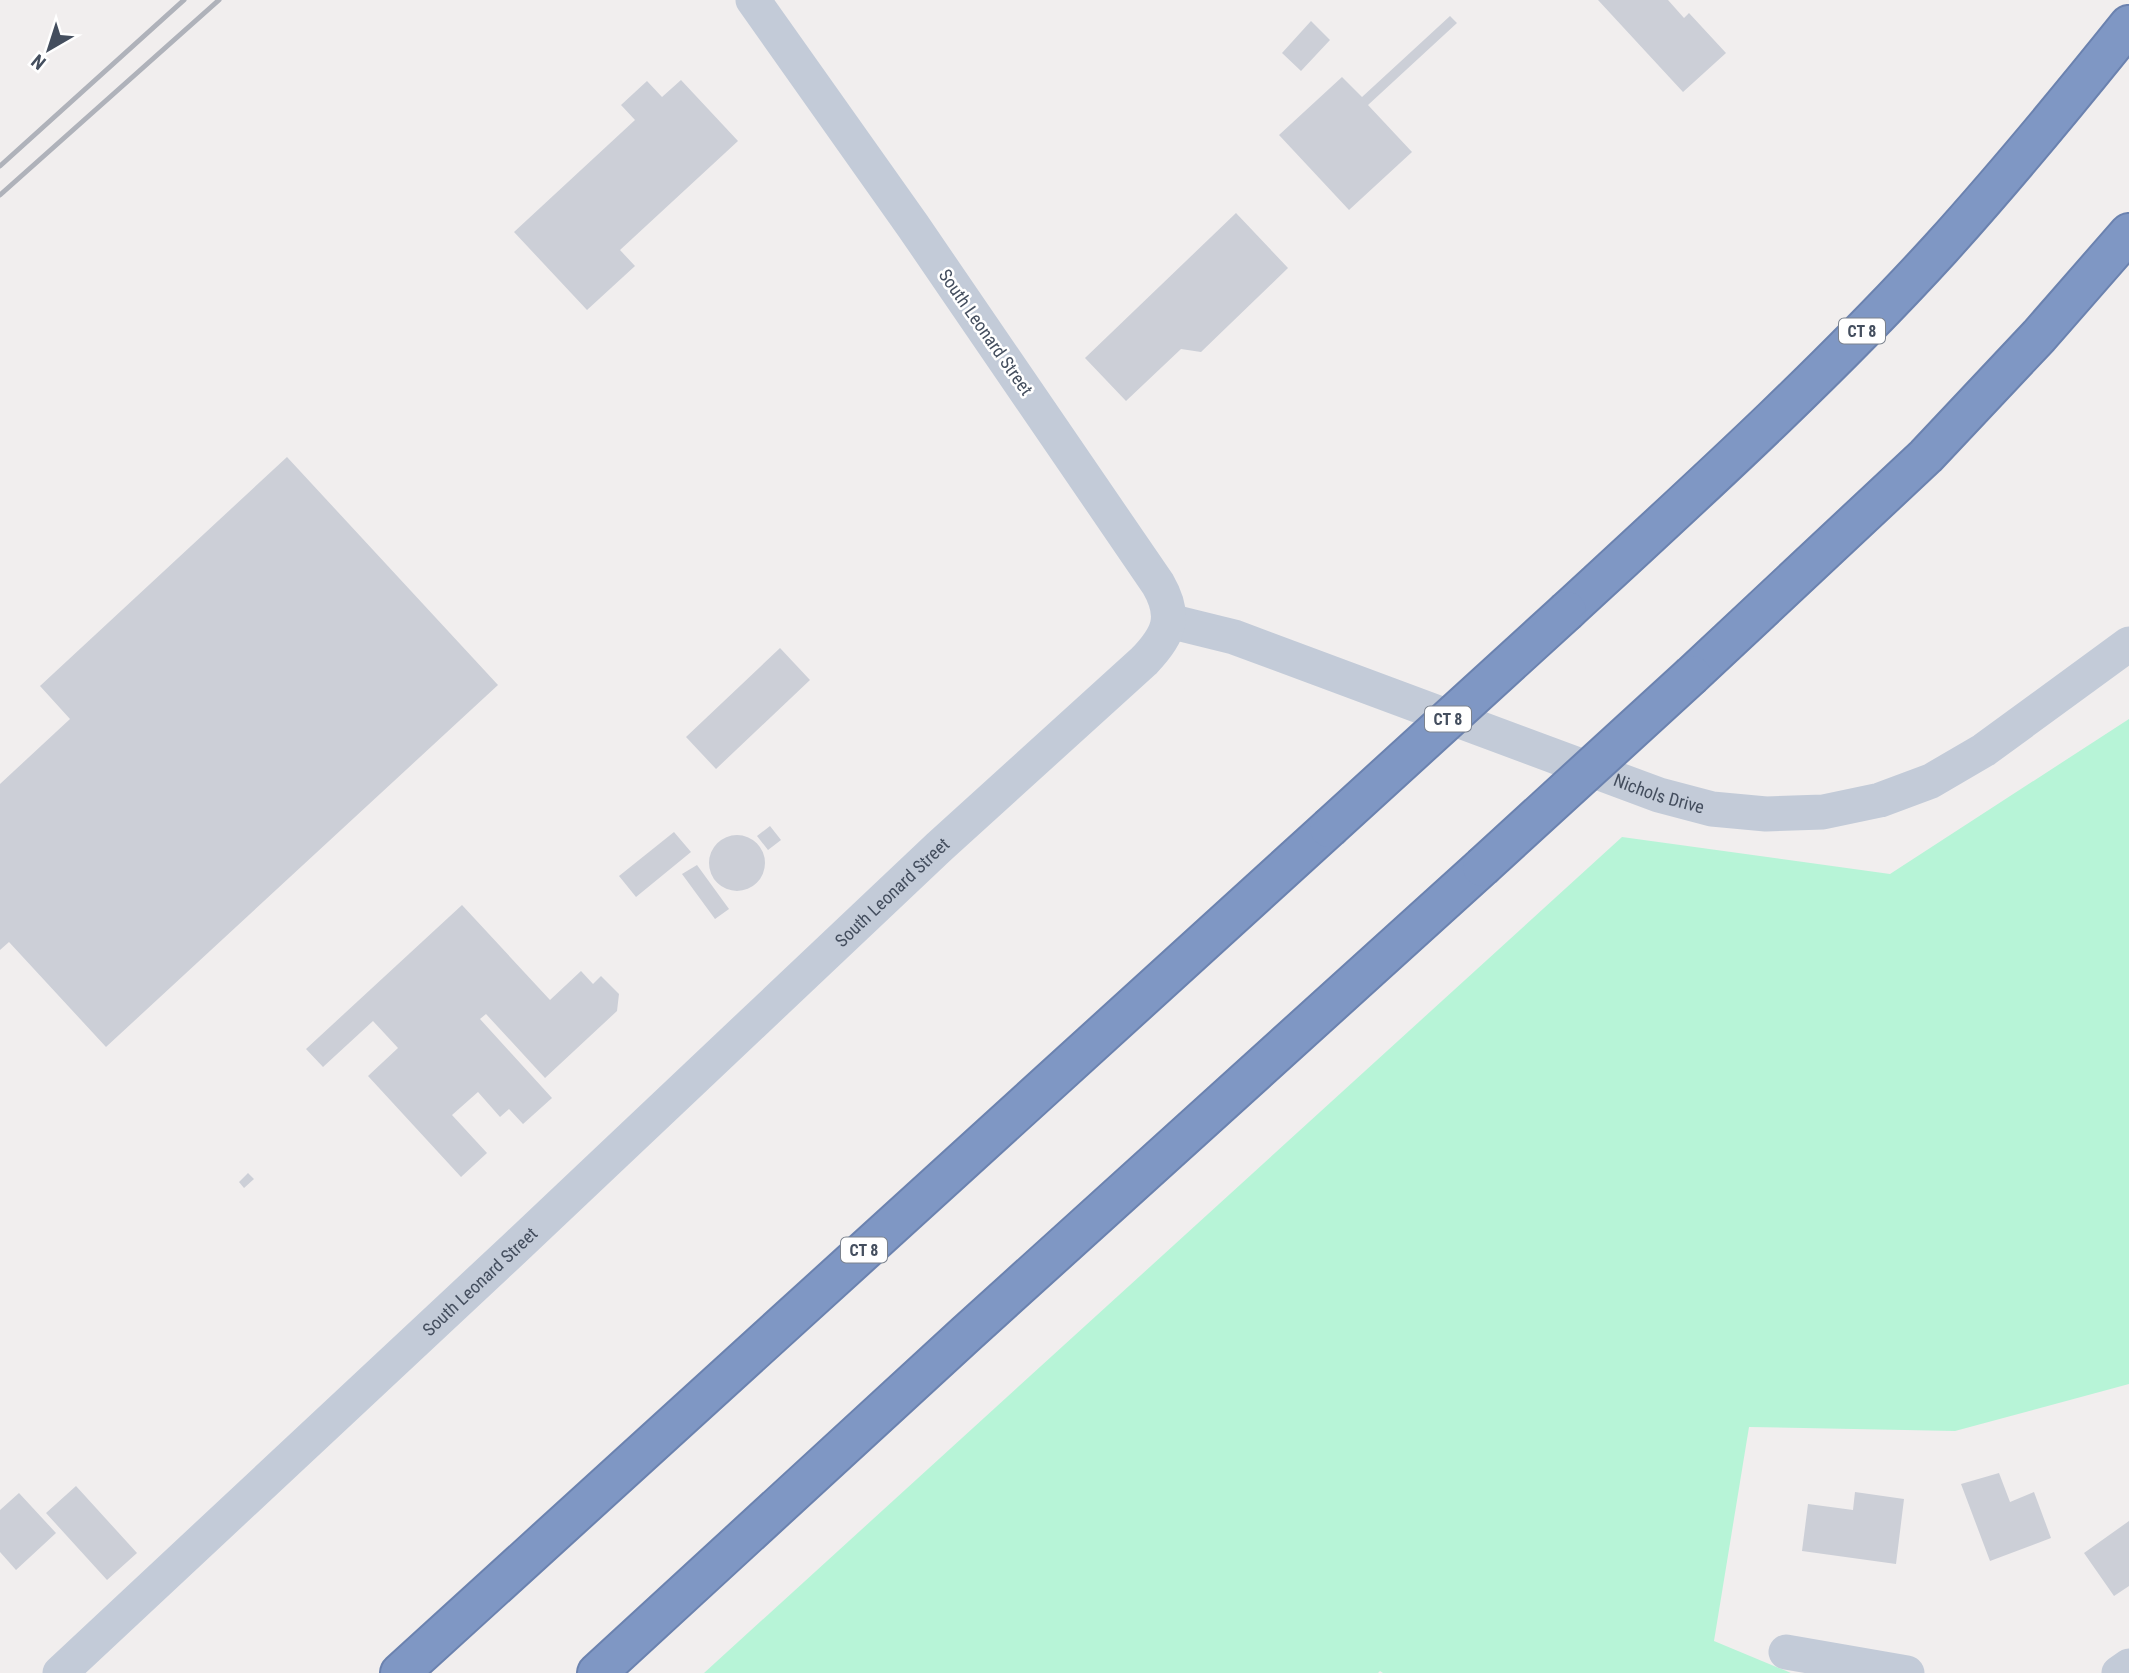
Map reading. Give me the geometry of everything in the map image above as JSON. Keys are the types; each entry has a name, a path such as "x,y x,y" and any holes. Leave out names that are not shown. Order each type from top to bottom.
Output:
{"highway":[{"name":"CT 8","path":"400,1673 1702,486 1827,366 1940,249 2050,123 2129,25"},
{"path":"597,1673 1692,675 1926,456 2039,336 2129,233"}],"street":[{"name":"South Leonard Street","path":"60,1673 939,847 1144,661 1160,642 1169,621 1168,606 1158,584 928,248 753,0"},
{"name":"Nichols Drive","path":"1169,621 1234,637 1659,795 1712,808 1766,814 1835,810 1880,800 1931,781 1984,750 2129,644"},
{"path":"1786,1652 1907,1673"},
{"path":"2119,1673 2129,1666"}],"green space":[{"path":"2129,719 2129,1384 1955,1431 1749,1427 1714,1641 1791,1673 704,1673 1622,837 1890,874"}],"building":[{"path":"1598,0 1668,0 1684,18 1689,13 1726,53 1683,92"},
{"path":"1450,16 1457,23 1368,105 1412,152 1349,210 1279,135 1342,77 1362,97"},
{"path":"1311,21 1330,40 1301,71 1282,53"},
{"path":"681,80 738,141 620,250 635,266 587,310 514,232 635,120 621,105 647,81 662,97"},
{"path":"1236,213 1288,268 1201,352 1181,349 1126,401 1085,358"},
{"path":"287,457 498,685 106,1047 9,942 0,950 0,784 70,719 40,686"},
{"path":"780,648 810,680 716,769 686,737"},
{"path":"770,826 781,840 768,850 757,836"},
{"path":"674,832 691,852 636,897 619,876"},
{"path":"737,835 748,837 757,843 763,852 763,874 757,883 748,889 737,891 726,889 717,883 711,874 709,863 711,852 717,843 726,837"},
{"path":"697,865 729,909 715,919 682,874"},
{"path":"462,905 550,1000 581,971 593,984 601,976 619,994 617,1011 545,1078 486,1014 480,1019 552,1098 523,1124 509,1109 500,1117 478,1092 452,1115 487,1153 461,1177 368,1076 398,1048 373,1021 323,1067 306,1049"},
{"path":"248,1173 254,1179 244,1188 239,1182"},
{"path":"1999,1473 2010,1502 2034,1492 2051,1538 1990,1561 1961,1484"},
{"path":"76,1486 137,1553 107,1580 46,1513"},
{"path":"1855,1492 1904,1499 1896,1564 1802,1551 1808,1504 1853,1510"},
{"path":"19,1493 56,1533 16,1570 0,1552 0,1510"},
{"path":"2129,1521 2129,1586 2114,1596 2084,1553"}],"railway":[{"path":"0,166 184,0"},
{"path":"0,195 219,0"}]}
